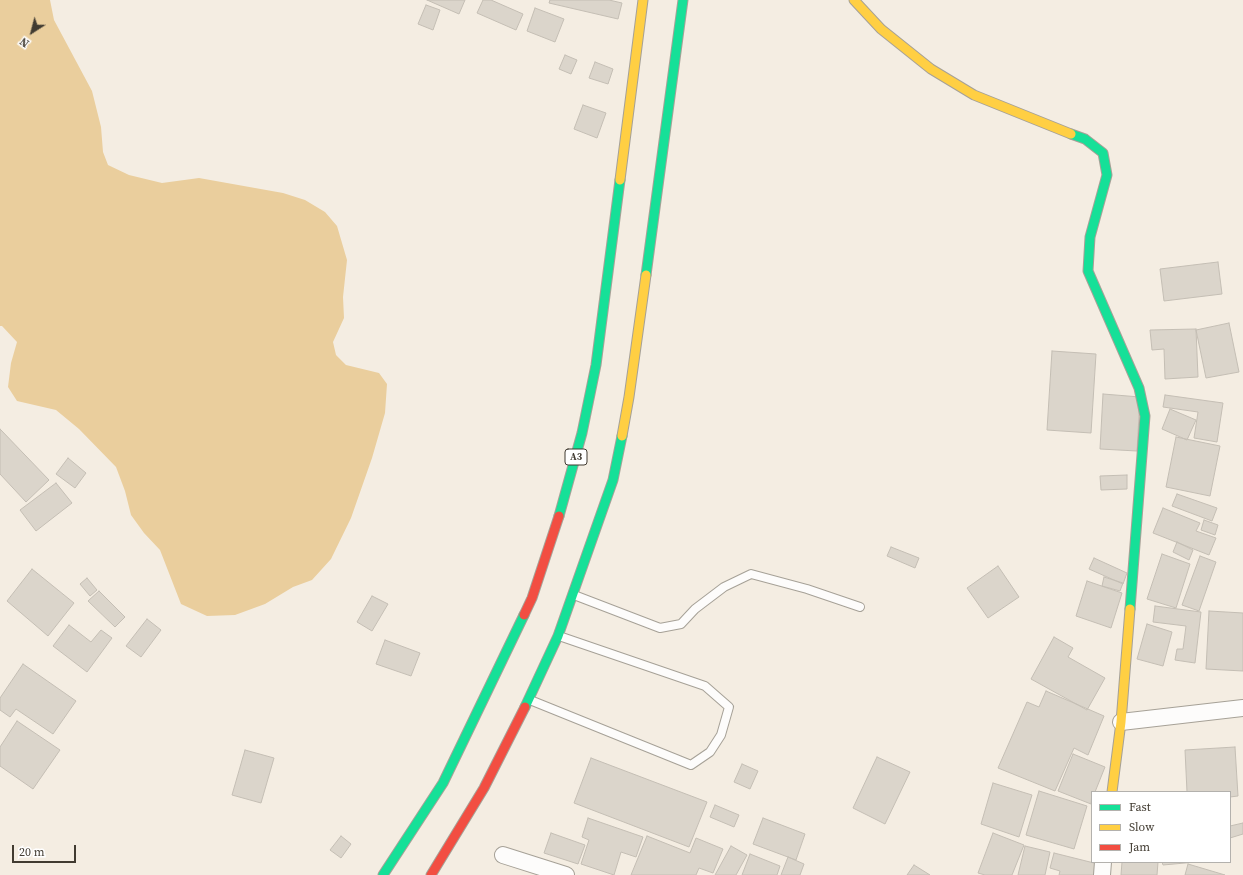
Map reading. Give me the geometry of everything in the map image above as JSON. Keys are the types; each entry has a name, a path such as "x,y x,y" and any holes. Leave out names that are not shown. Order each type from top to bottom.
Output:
{"main road":[{"name":"A3","path":"383,875 444,783 532,598 558,521 582,433 596,365 643,0"},
{"path":"431,875 484,788 529,699 558,636 574,595 613,480 629,397 683,0"},
{"path":"854,0 881,29 931,69 974,95 1085,139 1103,153 1107,174 1090,237 1088,271 1139,388 1145,416 1121,722 1112,791"}],"street":[{"path":"1121,722 1243,708"},
{"path":"503,855 566,875"},
{"path":"1102,875 1103,863"}],"lane":[{"path":"574,595 660,628 681,624 695,609 724,587 751,574 807,589 860,608"},
{"path":"529,699 690,765 710,752 720,735 729,707 705,686 558,636"}],"shaded area":[{"path":"0,0 50,0 54,20 92,91 101,127 103,152 108,165 129,175 162,183 199,178 283,193 305,200 325,212 337,226 347,260 343,297 344,318 333,342 336,355 346,365 379,373 387,384 385,413 372,458 351,518 331,559 312,580 293,587 265,604 235,615 207,616 181,604 160,550 144,533 131,515 125,491 116,467 79,429 56,410 17,401 8,387 11,363 17,342 2,326 0,326"}],"building":[{"path":"427,0 465,0 459,14"},
{"path":"483,0 491,0 523,14 516,30 477,13"},
{"path":"550,0 609,0 622,3 618,19 549,3"},
{"path":"426,5 440,10 433,30 418,24"},
{"path":"535,8 564,19 555,42 527,31"},
{"path":"565,55 577,60 571,74 559,69"},
{"path":"595,62 613,69 608,84 589,78"},
{"path":"583,105 606,113 597,138 574,129"},
{"path":"1218,262 1222,294 1164,301 1160,269"},
{"path":"1229,323 1239,372 1206,378 1196,330"},
{"path":"1196,329 1198,377 1165,379 1164,349 1152,350 1150,330"},
{"path":"1052,351 1096,354 1091,433 1047,430"},
{"path":"1103,394 1140,397 1137,451 1100,449"},
{"path":"1165,395 1223,403 1217,442 1194,438 1198,412 1163,407"},
{"path":"1170,409 1196,420 1187,440 1162,429"},
{"path":"0,429 49,480 26,502 0,474"},
{"path":"1176,437 1220,446 1210,496 1166,487"},
{"path":"68,458 86,473 75,488 56,474"},
{"path":"1127,475 1127,489 1101,490 1100,476"},
{"path":"56,483 72,503 36,531 20,510"},
{"path":"1177,494 1217,508 1212,521 1172,506"},
{"path":"1163,508 1200,523 1196,531 1216,538 1209,555 1153,533"},
{"path":"1204,520 1218,525 1215,535 1201,530"},
{"path":"1177,542 1193,550 1189,560 1173,552"},
{"path":"891,547 919,558 915,568 887,556"},
{"path":"1162,554 1190,564 1176,608 1147,599"},
{"path":"1200,556 1216,562 1199,611 1182,605"},
{"path":"1094,558 1127,573 1123,584 1089,569"},
{"path":"998,566 1019,597 988,618 967,588"},
{"path":"32,569 74,603 48,636 7,601"},
{"path":"1104,577 1123,583 1120,591 1102,586"},
{"path":"87,578 97,590 90,596 80,584"},
{"path":"1087,581 1122,593 1111,628 1076,616"},
{"path":"99,591 125,617 115,627 88,601"},
{"path":"372,596 388,604 372,631 357,622"},
{"path":"1155,606 1201,612 1195,663 1175,660 1177,649 1183,649 1186,626 1153,622"},
{"path":"1209,611 1243,613 1243,671 1206,669"},
{"path":"147,619 161,630 141,657 126,646"},
{"path":"1147,624 1172,632 1163,666 1137,659"},
{"path":"69,625 91,642 101,630 112,638 87,672 53,646"},
{"path":"1054,637 1073,648 1068,657 1105,678 1087,710 1031,679"},
{"path":"385,640 420,653 411,676 376,664"},
{"path":"23,664 76,701 53,734 16,709 10,717 0,710 0,698"},
{"path":"1046,691 1104,716 1088,755 1074,748 1055,791 998,768 1027,702 1039,707"},
{"path":"17,721 60,750 33,789 0,766 0,747"},
{"path":"1235,747 1238,796 1231,797 1231,791 1187,791 1185,750"},
{"path":"245,750 274,758 261,803 232,795"},
{"path":"1073,754 1105,767 1095,791 1091,791 1091,804 1058,791"},
{"path":"877,757 910,772 885,824 853,808"},
{"path":"591,758 707,802 689,847 574,803"},
{"path":"742,764 758,771 750,789 734,782"},
{"path":"993,783 1032,795 1019,837 981,824"},
{"path":"1039,791 1087,806 1074,849 1026,835"},
{"path":"715,805 739,815 734,827 710,817"},
{"path":"588,818 643,837 636,857 621,852 614,875 581,864 589,840 582,837"},
{"path":"763,818 805,834 796,860 753,844"},
{"path":"1243,823 1243,834 1231,838 1231,826"},
{"path":"551,833 585,845 578,864 544,853"},
{"path":"993,833 1024,845 1012,875 985,875 978,873"},
{"path":"341,836 351,844 341,858 330,850"},
{"path":"647,836 690,853 696,838 723,849 713,873 699,868 696,875 631,875"},
{"path":"731,846 747,855 736,875 715,875"},
{"path":"1025,846 1050,852 1045,875 1018,875"},
{"path":"1054,853 1098,864 1095,875 1059,875 1060,871 1050,868"},
{"path":"750,854 780,866 777,875 742,875"},
{"path":"788,857 804,864 800,875 781,875"},
{"path":"1122,863 1158,863 1157,875 1121,875"},
{"path":"1162,863 1185,863 1163,865"},
{"path":"1188,864 1225,875 1185,875"},
{"path":"914,865 930,875 907,875"}],"traffic: fast":[{"path":"646,275 683,0"},
{"path":"1071,134 1085,139 1103,153 1107,175 1090,237 1088,271 1139,388 1145,416 1130,609"},
{"path":"559,516 582,433 596,365 620,180"},
{"path":"525,707 558,636 613,480 622,436"},
{"path":"383,875 443,783 524,615"}],"traffic: slow":[{"path":"620,180 643,0"},
{"path":"854,0 881,29 931,69 974,95 1071,134"},
{"path":"622,436 646,275"},
{"path":"1112,791 1121,722 1130,609"}],"traffic: jam":[{"path":"524,615 532,598 559,516"},
{"path":"431,875 484,788 525,707"}]}
